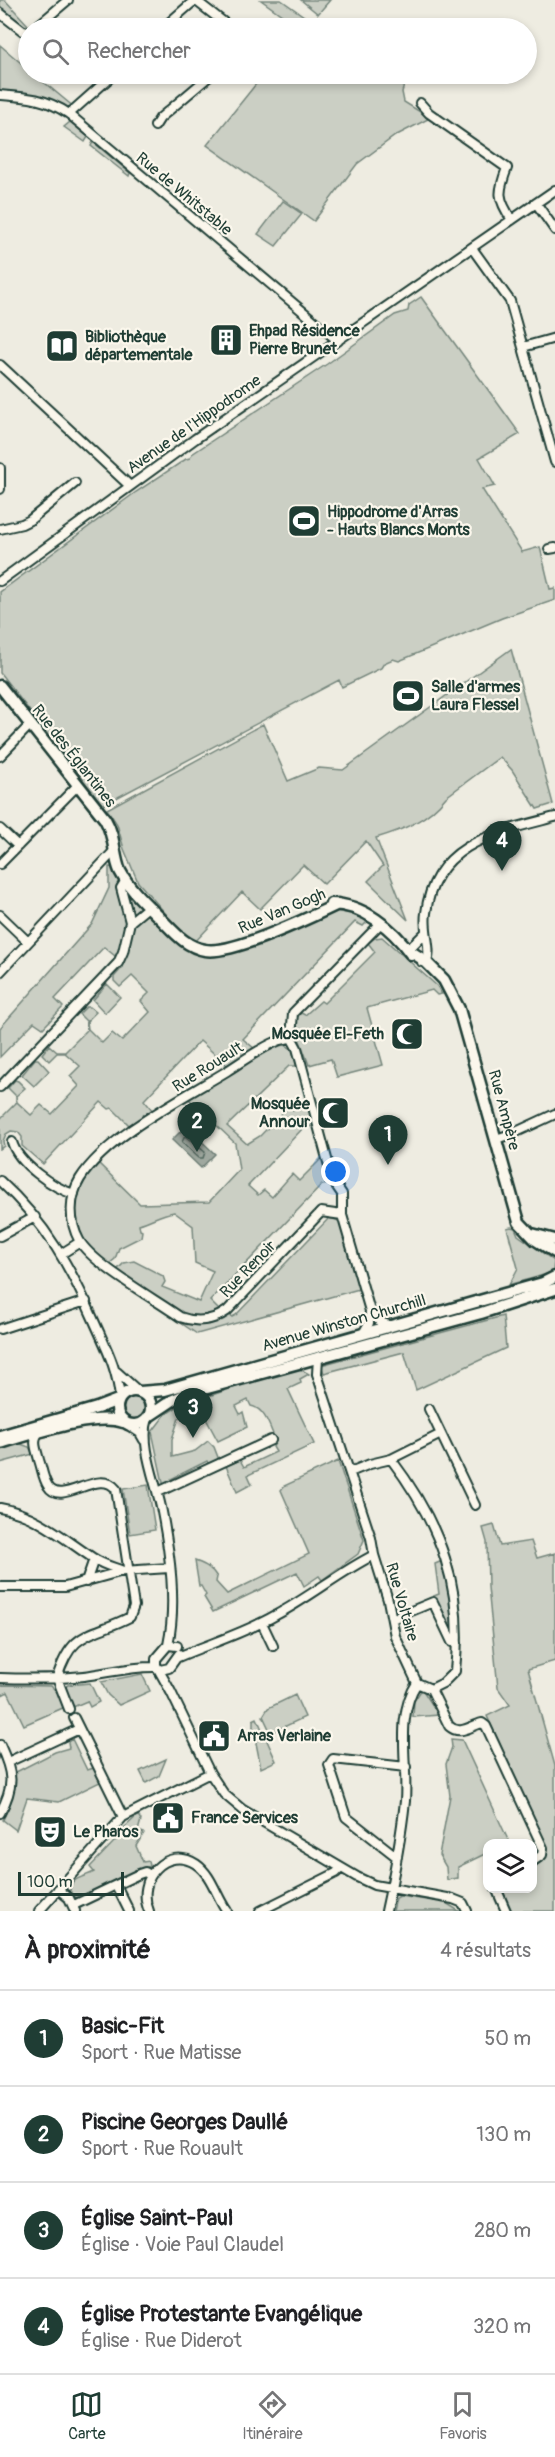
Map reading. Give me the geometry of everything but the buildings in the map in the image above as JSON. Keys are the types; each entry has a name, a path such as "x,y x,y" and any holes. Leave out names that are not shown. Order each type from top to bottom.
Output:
{"main road":[{"name":"Rue des Églantines","path":"0,686 105,819 114,837 116,849"},
{"name":"Rue Van Gogh","path":"116,849 119,868 126,880 148,907 184,941 194,946 217,951 242,945 338,904"},
{"name":"Rue Ampère","path":"338,904 363,910 408,950 425,959 452,994 468,1035 519,1222 528,1232 555,1251"},
{"path":"528,1232 555,1240"},
{"name":"Avenue Winston Churchill","path":"139,1391 165,1390 543,1283 555,1277"},
{"name":"Avenue Winston Churchill","path":"149,1417 173,1400 189,1393 482,1313 555,1289"},
{"path":"0,1436 98,1408 119,1399 127,1392 139,1391 151,1403 149,1417 139,1425 111,1419 82,1422 0,1443"},
{"path":"119,1399 116,1411 125,1423"}],"street":[{"path":"47,18 68,0"},
{"path":"174,18 195,0 218,18"},
{"path":"0,13 18,27"},
{"path":"69,114 103,84"},
{"path":"155,126 160,118 200,84"},
{"name":"Rue de Whitstable","path":"0,95 52,103 69,114 338,341"},
{"path":"420,103 429,113 507,168 499,195 502,205 512,220"},
{"name":"Avenue de l'Hippodrome","path":"0,581 130,486 555,190"},
{"path":"536,203 555,230"},
{"path":"472,248 508,297 555,460"},
{"path":"523,347 555,338"},
{"path":"0,365 130,486"},
{"path":"0,468 0,489"},
{"path":"0,529 30,520 75,483"},
{"path":"0,756 30,725"},
{"path":"0,864 78,785"},
{"path":"425,959 428,895 434,882 453,857 482,838 555,817"},
{"path":"0,829 18,846"},
{"path":"0,972 116,849"},
{"path":"0,1087 118,963 130,922 121,888 126,880"},
{"path":"130,922 148,907"},
{"path":"0,915 28,942"},
{"path":"364,1332 369,1323 370,1311 342,1215 342,1194 333,1181 297,1048 291,1037 293,1012 380,924"},
{"path":"408,950 425,933"},
{"name":"Rue Rouault","path":"80,1242 71,1214 79,1180 90,1165 133,1130 258,1052 279,1040 291,1037"},
{"path":"496,1139 555,1114"},
{"path":"12,1142 14,1149 21,1157 54,1187 74,1194"},
{"path":"0,1181 35,1217 74,1276 117,1371 119,1399"},
{"name":"Rue Renoir","path":"80,1242 105,1267 180,1317 193,1322 227,1311 321,1212 342,1215"},
{"path":"0,1236 35,1217"},
{"path":"61,1254 80,1242"},
{"path":"0,1329 86,1301"},
{"path":"370,1311 380,1322 389,1325"},
{"name":"Rue Voltaire","path":"318,1358 317,1374 382,1574 395,1636 417,1683"},
{"path":"300,1363 307,1365 317,1374"},
{"path":"117,1371 139,1391"},
{"path":"429,1409 475,1505"},
{"path":"145,1440 149,1417"},
{"path":"125,1423 140,1433 145,1440 158,1492 169,1568 172,1626 178,1650 169,1668 168,1688"},
{"path":"38,1433 35,1440 36,1449 47,1485 54,1492 105,1482 112,1484 116,1489 126,1571 134,1606 130,1617 84,1635 71,1647 57,1678 69,1709"},
{"path":"350,1473 370,1464 391,1459 441,1434"},
{"path":"18,1438 36,1449"},
{"path":"158,1492 271,1440"},
{"path":"391,1459 417,1495 444,1550 452,1576 458,1627 455,1671 443,1683 431,1689"},
{"path":"0,1508 26,1516 47,1526 94,1559 126,1571"},
{"path":"168,1645 178,1650 196,1650 219,1642 262,1623 320,1589 357,1562 374,1555"},
{"path":"86,1582 94,1559"},
{"path":"0,1587 50,1588 86,1582 126,1571 169,1568"},
{"path":"392,1619 433,1602 452,1642 457,1643"},
{"path":"262,1623 273,1646"},
{"path":"172,1626 168,1645 158,1666 210,1773 224,1794 243,1810 374,1885 463,1903 467,1911"},
{"path":"0,1678 57,1678 142,1666 169,1668"},
{"path":"386,1911 404,1807 405,1711 410,1694 417,1683 431,1689 449,1726 454,1731 460,1732 482,1723 486,1726 543,1848 542,1855 537,1858"},
{"path":"74,1718 123,1817"},
{"path":"8,1762 79,1729"},
{"path":"0,1745 8,1762 10,1790 0,1814"},
{"path":"397,1857 346,1817 329,1765 333,1759 406,1767"},
{"path":"39,1911 123,1817 210,1773"},
{"path":"149,1911 144,1892 150,1875 161,1865 173,1861 192,1862 203,1870 227,1911"},
{"path":"260,1911 336,1873 341,1868"},
{"path":"58,1889 69,1898 74,1908 140,1874 145,1872 150,1875"},
{"path":"116,1885 129,1911"},
{"path":"498,1893 506,1911"}],"shaded area":[{"path":"0,0 5,0 22,18 18,18 18,21 0,6"},
{"path":"261,0 281,0 307,18 286,18"},
{"path":"301,0 330,0 318,14"},
{"path":"0,45 18,60 18,84 46,84 75,108 69,114 52,103 0,95"},
{"path":"256,84 404,84 402,92 404,102 430,118 395,136 357,164 314,221 207,145"},
{"path":"70,122 88,137 85,142 64,127"},
{"path":"93,142 130,173 129,176 91,146"},
{"path":"283,201 302,214 276,246 258,234"},
{"name":"Hippodrome d'Arras - Hauts Blancs Monts","path":"421,297 520,434 479,458 495,486 482,489 522,552 540,547 550,589 555,588 555,600 502,618 399,661 393,659 384,663 381,668 342,687 339,680 103,805 0,673 0,592 136,492 190,458 192,454 327,364 395,315 408,311 409,305"},
{"path":"511,649 553,804 537,809 512,770 500,757 446,797 423,818 405,828 376,838 408,920 368,881 383,866 366,841 324,884 303,865 260,909 242,892 192,945 217,951 334,911 360,915 367,922 363,926 355,922 243,1039 255,1049 228,1066 200,1041 144,1100 153,1111 130,1126 112,1108 109,1109 101,1102 43,1164 22,1146 22,1137 18,1132 11,1131 6,1134 3,1141 4,1146 0,1149 0,1119 16,1103 16,1096 17,1102 31,1115 41,1105 52,1114 79,1086 70,1076 80,1066 65,1053 57,1053 49,1061 42,1054 49,1045 57,1052 65,1052 87,1030 86,1021 79,1014 86,1007 96,1012 87,1021 88,1029 102,1043 112,1033 122,1041 150,1012 141,1001 149,993 132,976 120,987 114,981 114,977 122,968 115,956 104,947 55,999 63,1007 43,1028 34,1022 0,1057 0,1028 92,924 109,888 109,867 119,868 164,921 167,915 138,882 124,849 117,824 107,809 263,724 288,781 319,768 343,770"},
{"path":"382,937 437,986 442,994 437,995 432,990 367,1008 383,1065 337,1077 331,1059 309,1065 293,1022 301,1013 305,1015 321,1001 324,1003 375,952 368,943 375,938"},
{"path":"107,984 120,997 105,1013 93,1000"},
{"path":"282,1043 292,1049 297,1066 289,1066 227,1126 247,1144 260,1136 289,1106 293,1110 306,1097 314,1127 305,1126 248,1186 258,1195 264,1190 272,1197 292,1174 299,1181 323,1157 329,1184 322,1185 210,1301 223,1314 229,1314 232,1317 236,1315 329,1218 340,1221 359,1289 197,1334 178,1321 180,1317 115,1272 124,1263 134,1261 163,1276 165,1282 162,1287 199,1302 213,1271 195,1263 193,1226 174,1212 139,1224 142,1231 141,1237 119,1248 115,1259 105,1267 76,1235 74,1194 95,1160 140,1204 209,1202 239,1170 235,1143 189,1099"},
{"path":"35,1059 38,1059 49,1071 34,1086 22,1075"},
{"path":"15,1080 25,1088 16,1096 8,1088"},
{"path":"507,1228 515,1228 518,1235 554,1261 553,1271 509,1285 518,1268"},
{"path":"503,1316 506,1348 416,1390 404,1352 324,1373 321,1365"},
{"path":"300,1369 309,1374 300,1379 301,1383 288,1389 314,1444 248,1475 252,1484 237,1492 226,1466 240,1460 244,1467 276,1452 273,1447 276,1441 267,1420 260,1411 251,1406 248,1400 236,1406 240,1414 243,1412 247,1427 218,1441 205,1417 179,1418 172,1439 172,1457 195,1451 208,1441 214,1447 219,1460 209,1465 207,1461 171,1479 171,1484 163,1483 152,1432 165,1415 177,1407 247,1383"},
{"path":"134,1395 143,1399 147,1408 143,1417 134,1421 125,1417 121,1408 125,1399"},
{"path":"18,1443 29,1447 33,1454 0,1463 0,1448"},
{"path":"338,1461 364,1540 358,1554 322,1580 319,1576 304,1586 297,1572 213,1612 204,1597 206,1595 199,1586 195,1561 212,1571 217,1577 216,1582 227,1594 309,1554 281,1490 284,1486"},
{"path":"148,1485 155,1530 130,1534 123,1489"},
{"path":"494,1525 500,1546 531,1541 537,1558 555,1553 555,1661 528,1669 555,1766 555,1911 511,1911 502,1893 537,1893 537,1864 544,1859 546,1845 487,1716 510,1705 498,1688 488,1587 487,1542 483,1528"},
{"path":"442,1561 452,1599 453,1639 434,1596 439,1594 435,1564"},
{"path":"142,1674 150,1691 119,1705 108,1695 101,1682"},
{"path":"90,1683 99,1702 90,1707 87,1701 73,1707 64,1688 68,1685"},
{"path":"0,1685 51,1686 59,1694 65,1707 24,1725 8,1692 0,1696"},
{"path":"422,1689 439,1715 413,1717 414,1701"},
{"path":"295,1695 305,1717 271,1733 263,1716 268,1708"},
{"path":"257,1718 276,1761 261,1768 253,1728 253,1720"},
{"path":"72,1739 87,1770 94,1768 100,1782 59,1802 27,1798 16,1830 3,1820 11,1801 16,1772 55,1752 69,1748 68,1742"},
{"path":"451,1739 462,1740 508,1839 483,1839 483,1855 458,1867 458,1878 447,1880 446,1867 439,1855 450,1796 446,1764 452,1747"},
{"path":"166,1759 159,1776 146,1783 140,1771"},
{"path":"138,1815 141,1820 138,1831 144,1833 136,1846 143,1862 149,1861 150,1866 81,1897 76,1897 70,1891 73,1883 94,1872 90,1867 115,1841 113,1838"},
{"path":"400,1896 446,1903 459,1911 393,1911 396,1898"}],"water":[{"path":"186,1126 215,1154 201,1168 172,1140"}],"place":[{"name":"Ehpad Résidence Pierre Brunet","path":"226,340"},
{"name":"Bibliothèque départementale","path":"62,346"},
{"name":"Hippodrome d'Arras - Hauts Blancs Monts","path":"304,521"},
{"name":"Salle d'armes Laura Flessel","path":"408,696"},
{"name":"Église Protestante Evangélique","path":"502,871"},
{"name":"Mosquée El-Feth","path":"407,1034"},
{"name":"Mosquée Annour","path":"333,1113"},
{"name":"Piscine Georges Daullé","path":"197,1152"},
{"name":"Basic-Fit","path":"388,1165"},
{"name":"Église Saint-Paul","path":"193,1438"},
{"name":"Arras Verlaine","path":"214,1736"},
{"name":"France Services","path":"168,1818"},
{"name":"Le Pharos","path":"50,1832"}]}
